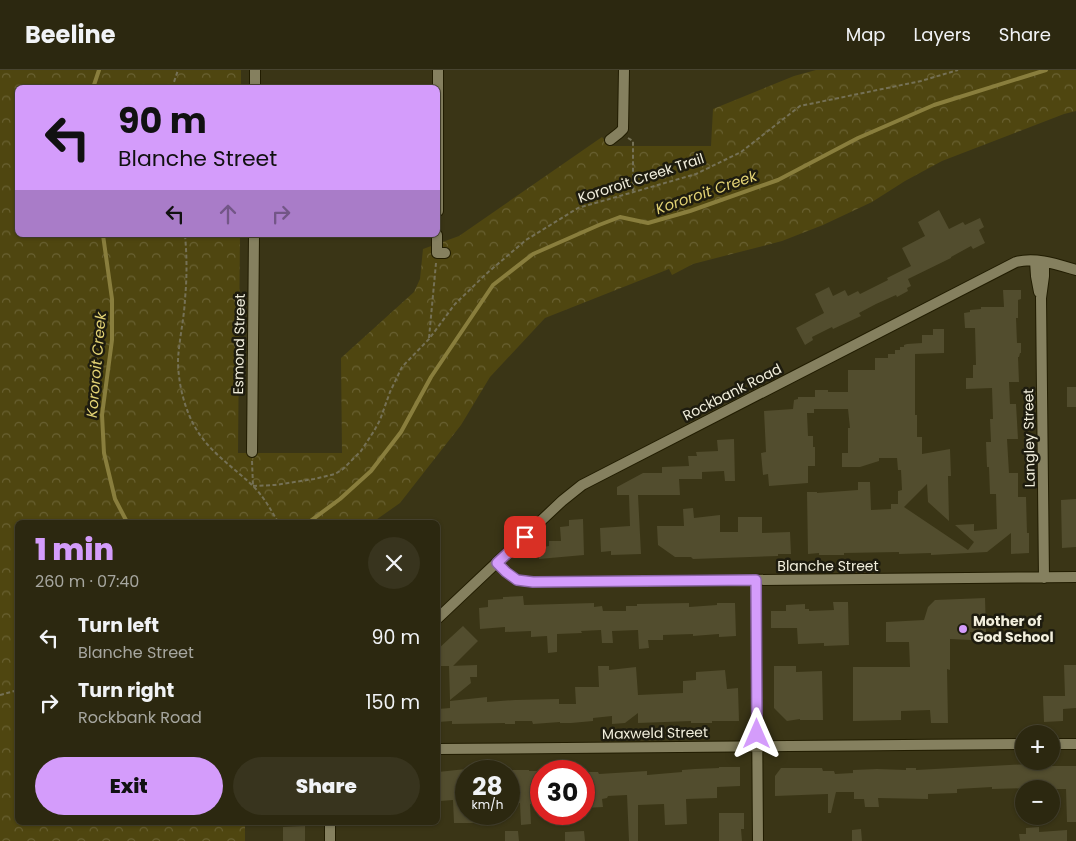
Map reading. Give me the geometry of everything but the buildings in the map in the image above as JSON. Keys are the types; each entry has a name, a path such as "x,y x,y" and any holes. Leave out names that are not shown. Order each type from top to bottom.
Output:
{"street":[{"path":"255,70 255,85"},
{"path":"438,70 438,85"},
{"path":"610,140 620,133 623,128 624,70"},
{"name":"Esmond Street","path":"252,452 254,237"},
{"path":"437,237 441,253"},
{"name":"Rockbank Road","path":"440,616 562,501 582,485 1016,262 1025,260 1040,261 1076,270"},
{"name":"Langley Street","path":"1040,261 1036,276 1041,298 1044,578"},
{"name":"Blanche Street","path":"497,563 517,580 533,582 1076,578"},
{"path":"756,580 758,841"},
{"name":"Maxweld Street","path":"440,749 1015,744"},
{"path":"1060,744 1076,744"},
{"path":"330,825 330,841"}],"path":[{"path":"173,85 178,70"},
{"name":"Kororoit Creek Trail","path":"253,486 275,485 314,479 335,474 344,469 361,451 374,431 402,367 429,339 455,304 486,274 526,240 578,208 696,174 741,152 800,106 920,81 958,70"},
{"path":"620,133 633,141 633,191"},
{"path":"186,237 187,284 178,361 183,394 193,423 205,442 253,486 277,520"},
{"path":"429,339 441,253"},
{"path":"252,452 253,486"},
{"path":"0,696 15,691"}],"green space":[{"path":"0,70 241,70 241,85 15,85 15,237 240,237 238,453 342,453 341,358 414,292 420,279 423,249 459,236 602,137 610,146 711,146 713,109 794,76 816,70 1076,70 1076,111 942,161 872,202 823,225 782,241 693,264 672,275 669,269 545,318 490,377 461,425 400,503 376,520 15,520 15,825 245,825 245,841 0,841"}],"waterway":[{"name":"Kororoit Creek","path":"94,85 99,70"},
{"name":"Kororoit Creek","path":"312,520 340,499 371,471 401,432 431,377 493,285 533,254 620,217 648,223 690,211 778,180 858,138 934,105 1046,70"},
{"name":"Kororoit Creek","path":"103,237 112,299 112,340 102,415 104,453 115,499 126,520"}],"place":[{"name":"Mother of God School","path":"963,629"}],"route":[{"path":"525,537 497,563 517,580 533,582 756,580 757,734"}]}
